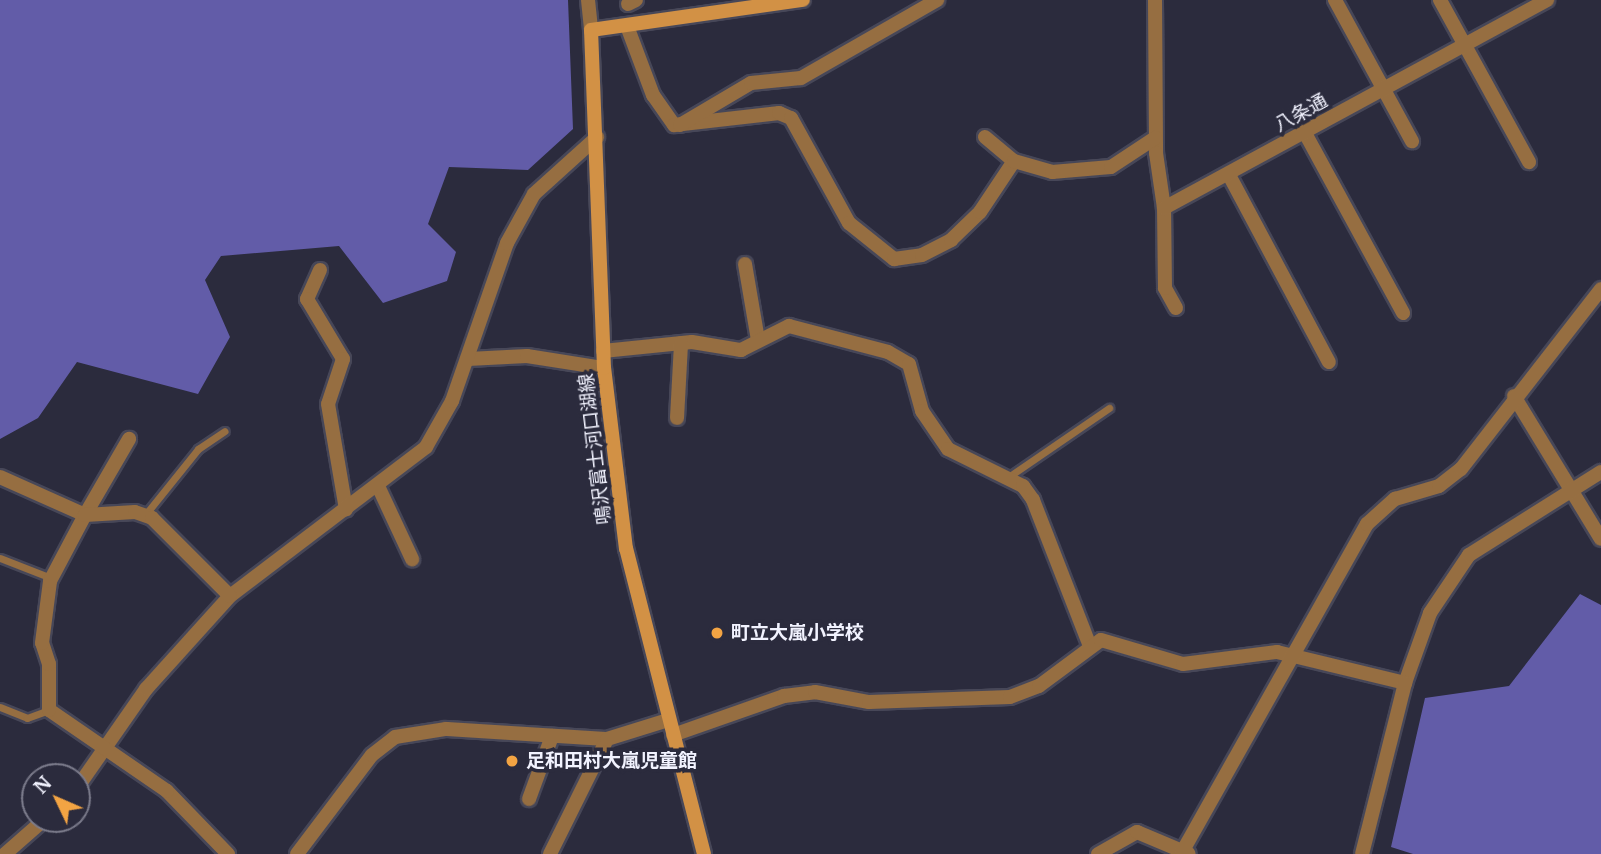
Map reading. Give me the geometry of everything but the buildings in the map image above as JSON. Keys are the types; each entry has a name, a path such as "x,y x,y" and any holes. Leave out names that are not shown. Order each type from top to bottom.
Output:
{"main road":[{"path":"591,30 803,0"},
{"name":"鳴沢富士河口湖線","path":"591,30 604,368 626,549 704,854"}],"street":[{"path":"588,0 591,30"},
{"path":"679,126 751,83 801,78 937,0"},
{"path":"1155,0 1155,138 1164,208 1165,288 1176,308"},
{"path":"1335,0 1412,141"},
{"path":"1440,0 1529,162"},
{"name":"八条通","path":"1164,208 1547,0"},
{"path":"627,26 653,95 679,126"},
{"path":"679,126 779,113 791,118 849,223 894,259 922,255 951,240 981,212 1014,161"},
{"path":"1306,132 1403,313"},
{"path":"91,769 146,689 230,596 378,486 434,436 468,359 508,243 534,194 597,137"},
{"path":"985,137 1014,161 1052,172 1111,167 1155,138"},
{"path":"1229,175 1329,362"},
{"path":"746,264 758,340"},
{"path":"320,270 307,299 343,359 328,404 346,509"},
{"path":"1098,854 1137,832 1184,853 1367,524 1395,499 1439,486 1461,469 1514,397 1599,295"},
{"path":"603,352 681,343 741,350 789,326 888,352 909,364 922,411 948,449 1023,486 1033,500 1089,644"},
{"path":"677,418 681,343"},
{"path":"468,359 527,356 604,368"},
{"path":"1514,397 1601,539"},
{"path":"129,439 52,579 42,643 49,664 49,710 108,747 167,791 228,854"},
{"path":"1362,854 1405,683 1430,613 1469,555 1570,488 1601,472"},
{"path":"0,477 85,515 145,516 230,596"},
{"path":"378,486 412,559"},
{"path":"673,735 784,696 815,692 869,702 932,695 1010,697 1039,686 1089,644 1101,640 1197,665 1277,652 1405,683"},
{"path":"298,854 372,755 395,737 446,729 607,739 668,720"},
{"path":"529,799 552,736"},
{"path":"550,854 607,739"},
{"path":"5,854 29,833"}],"lane":[{"path":"1006,479 1109,408"},
{"path":"145,516 198,449 225,432"},
{"path":"0,558 52,579"},
{"path":"0,707 27,718 49,710"}],"shaded area":[{"path":"0,0 568,0 573,129 528,170 449,167 428,224 456,252 447,281 383,303 339,246 221,256 205,280 230,337 198,394 77,362 38,418 0,439"},
{"path":"1580,594 1601,605 1601,854 1413,854 1391,847 1425,698 1509,686"}],"place":[{"name":"町立大嵐小学校","path":"717,633"},
{"name":"足和田村大嵐児童館","path":"512,761"}]}
